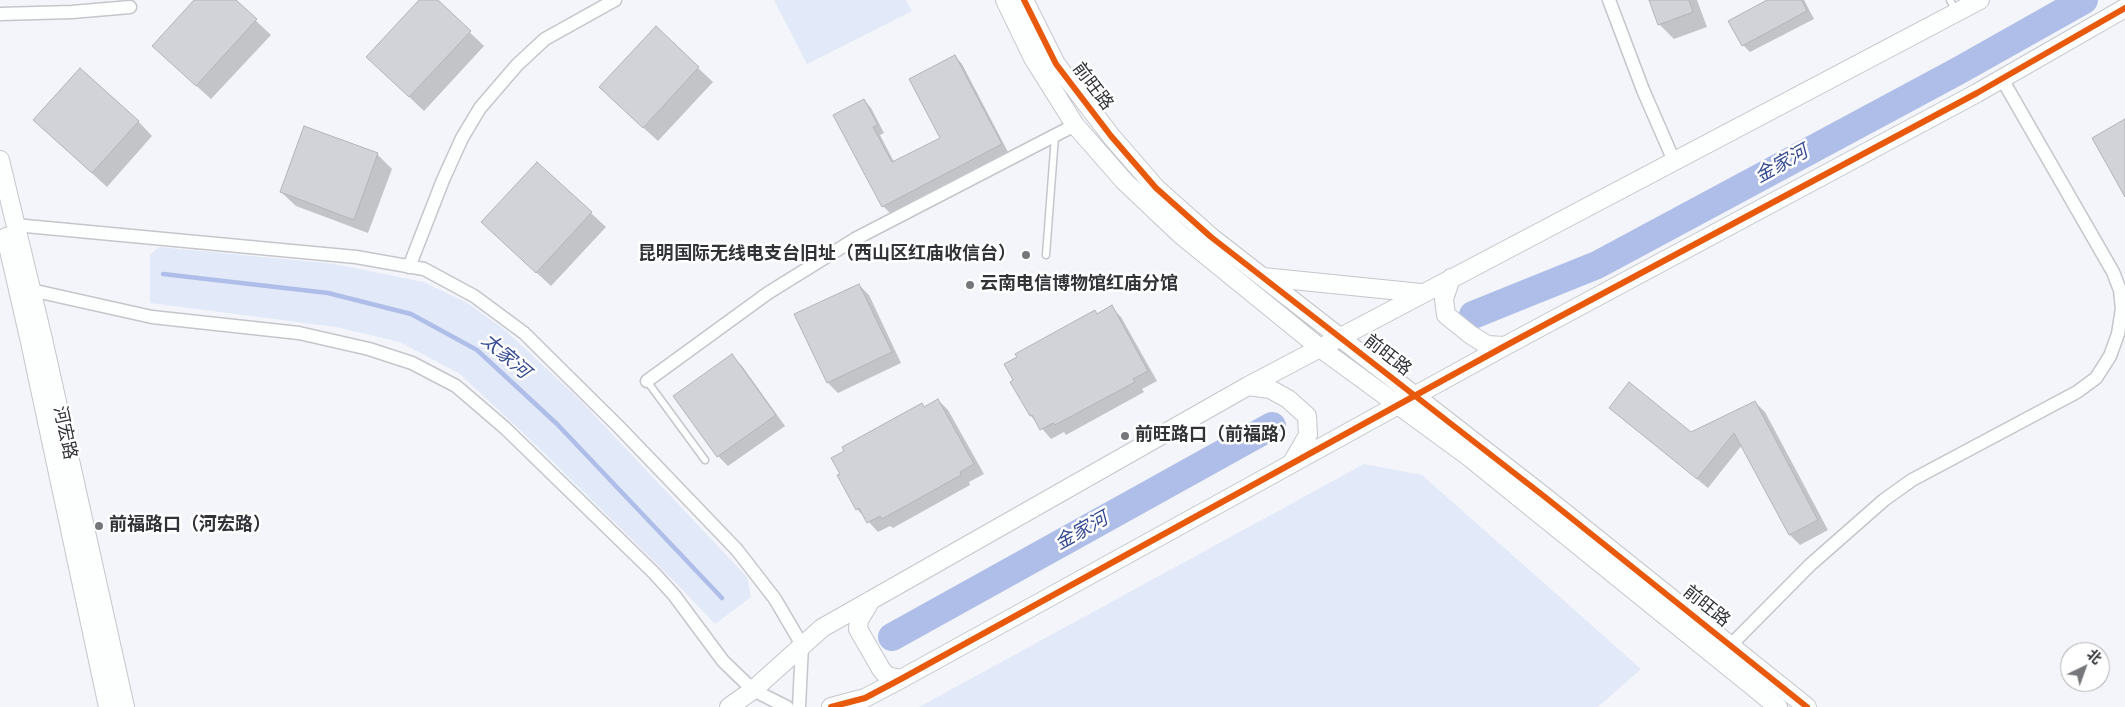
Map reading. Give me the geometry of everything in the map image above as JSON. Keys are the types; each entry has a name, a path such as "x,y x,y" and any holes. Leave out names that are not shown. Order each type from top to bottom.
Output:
{"street":[{"path":"409,267 462,138 480,108 517,65 545,39 615,0"},
{"name":"前旺路","path":"1005,0 1033,58 1075,125 1124,181 1181,235 1320,348 1468,457 1778,707"},
{"name":"前旺路","path":"1024,0 1056,64 1110,136 1156,188 1211,237 1553,504 1807,707"},
{"path":"1609,0 1643,90 1674,161"},
{"path":"729,707 753,690 822,628 1248,386 1674,161 1954,6 1980,0"},
{"path":"0,14 72,12 130,7"},
{"path":"831,707 865,698 1414,395 2002,79 2125,8"},
{"path":"1717,659 1810,565 1884,500 1912,480 2077,392 2096,378 2110,356 2118,334 2122,309 2120,290 2109,264 2002,79"},
{"path":"647,381 768,293 855,239 1075,125"},
{"name":"河宏路","path":"0,160 125,707"},
{"name":"河宏路","path":"0,213 8,260 30,342 108,707"},
{"path":"15,225 356,257 424,270 474,296 530,340 618,426 737,550 775,599 802,645 799,707"},
{"path":"1262,277 1421,294"},
{"path":"1451,278 1444,299 1446,315 1487,345 1505,346"},
{"path":"31,290 152,317 299,333 369,349 412,363 456,386 505,428 654,573 674,595 723,661 753,690 787,707"},
{"path":"1248,386 1270,389 1288,399 1307,416 1308,435 1293,462"},
{"path":"871,600 859,620 858,629 881,669 887,676 900,679"}],"lane":[{"path":"1046,255 1055,136"},
{"path":"647,381 705,460"}],"shaded area":[{"path":"774,0 906,0 912,11 807,64"},
{"path":"159,247 335,264 423,282 466,302 505,330 580,400 747,577 751,597 715,624 536,445 460,374 400,342 336,327 150,303 150,255"},
{"path":"1364,464 1422,475 1641,669 1598,707 919,707"}],"building":[{"path":"194,0 236,0 257,19 196,86 152,46"},
{"path":"419,0 438,0 471,31 409,97 366,57"},
{"path":"1649,0 1689,0 1693,12 1658,25"},
{"path":"1767,0 1802,0 1807,11 1742,46 1728,21"},
{"path":"656,26 699,67 643,128 599,87"},
{"path":"955,55 1002,144 882,207 833,115 864,99 878,125 873,127 892,162 940,138 909,79"},
{"path":"80,68 139,121 92,173 33,120"},
{"path":"2125,119 2125,197 2092,138"},
{"path":"304,126 378,153 354,220 280,192"},
{"path":"537,162 592,212 536,273 481,222"},
{"path":"859,284 892,352 827,383 794,314"},
{"path":"1112,305 1148,371 1133,379 1135,382 1055,425 1053,423 1040,430 1010,382 1013,380 1004,364 1017,357 1015,354 1095,310 1097,314"},
{"path":"732,354 776,415 717,457 673,396"},
{"path":"1629,382 1691,432 1755,401 1818,520 1789,535 1734,433 1697,479 1609,408"},
{"path":"938,399 974,464 960,472 961,475 882,519 880,516 867,523 859,508 856,510 837,475 840,474 831,458 844,451 842,447 922,403 924,407"}],"waterway":[{"name":"金家河","path":"1473,315 1597,265 1958,71 2084,0"},
{"name":"太家河","path":"163,274 328,293 411,314 477,350 557,424 722,598"},
{"name":"金家河","path":"892,637 1272,426"}],"cycle path":[{"path":"1024,0 1056,64 1111,136 1156,188 1211,237 1545,497 1807,707"},
{"path":"831,707 865,698 901,679 1505,346 1977,93 2125,8"}],"place":[{"name":"昆明国际无线电支台旧址（西山区红庙收信台）","path":"1026,255"},
{"name":"云南电信博物馆红庙分馆","path":"970,285"},
{"name":"前旺路口（前福路）","path":"1125,436"},
{"name":"前福路口（河宏路）","path":"99,526"}]}
